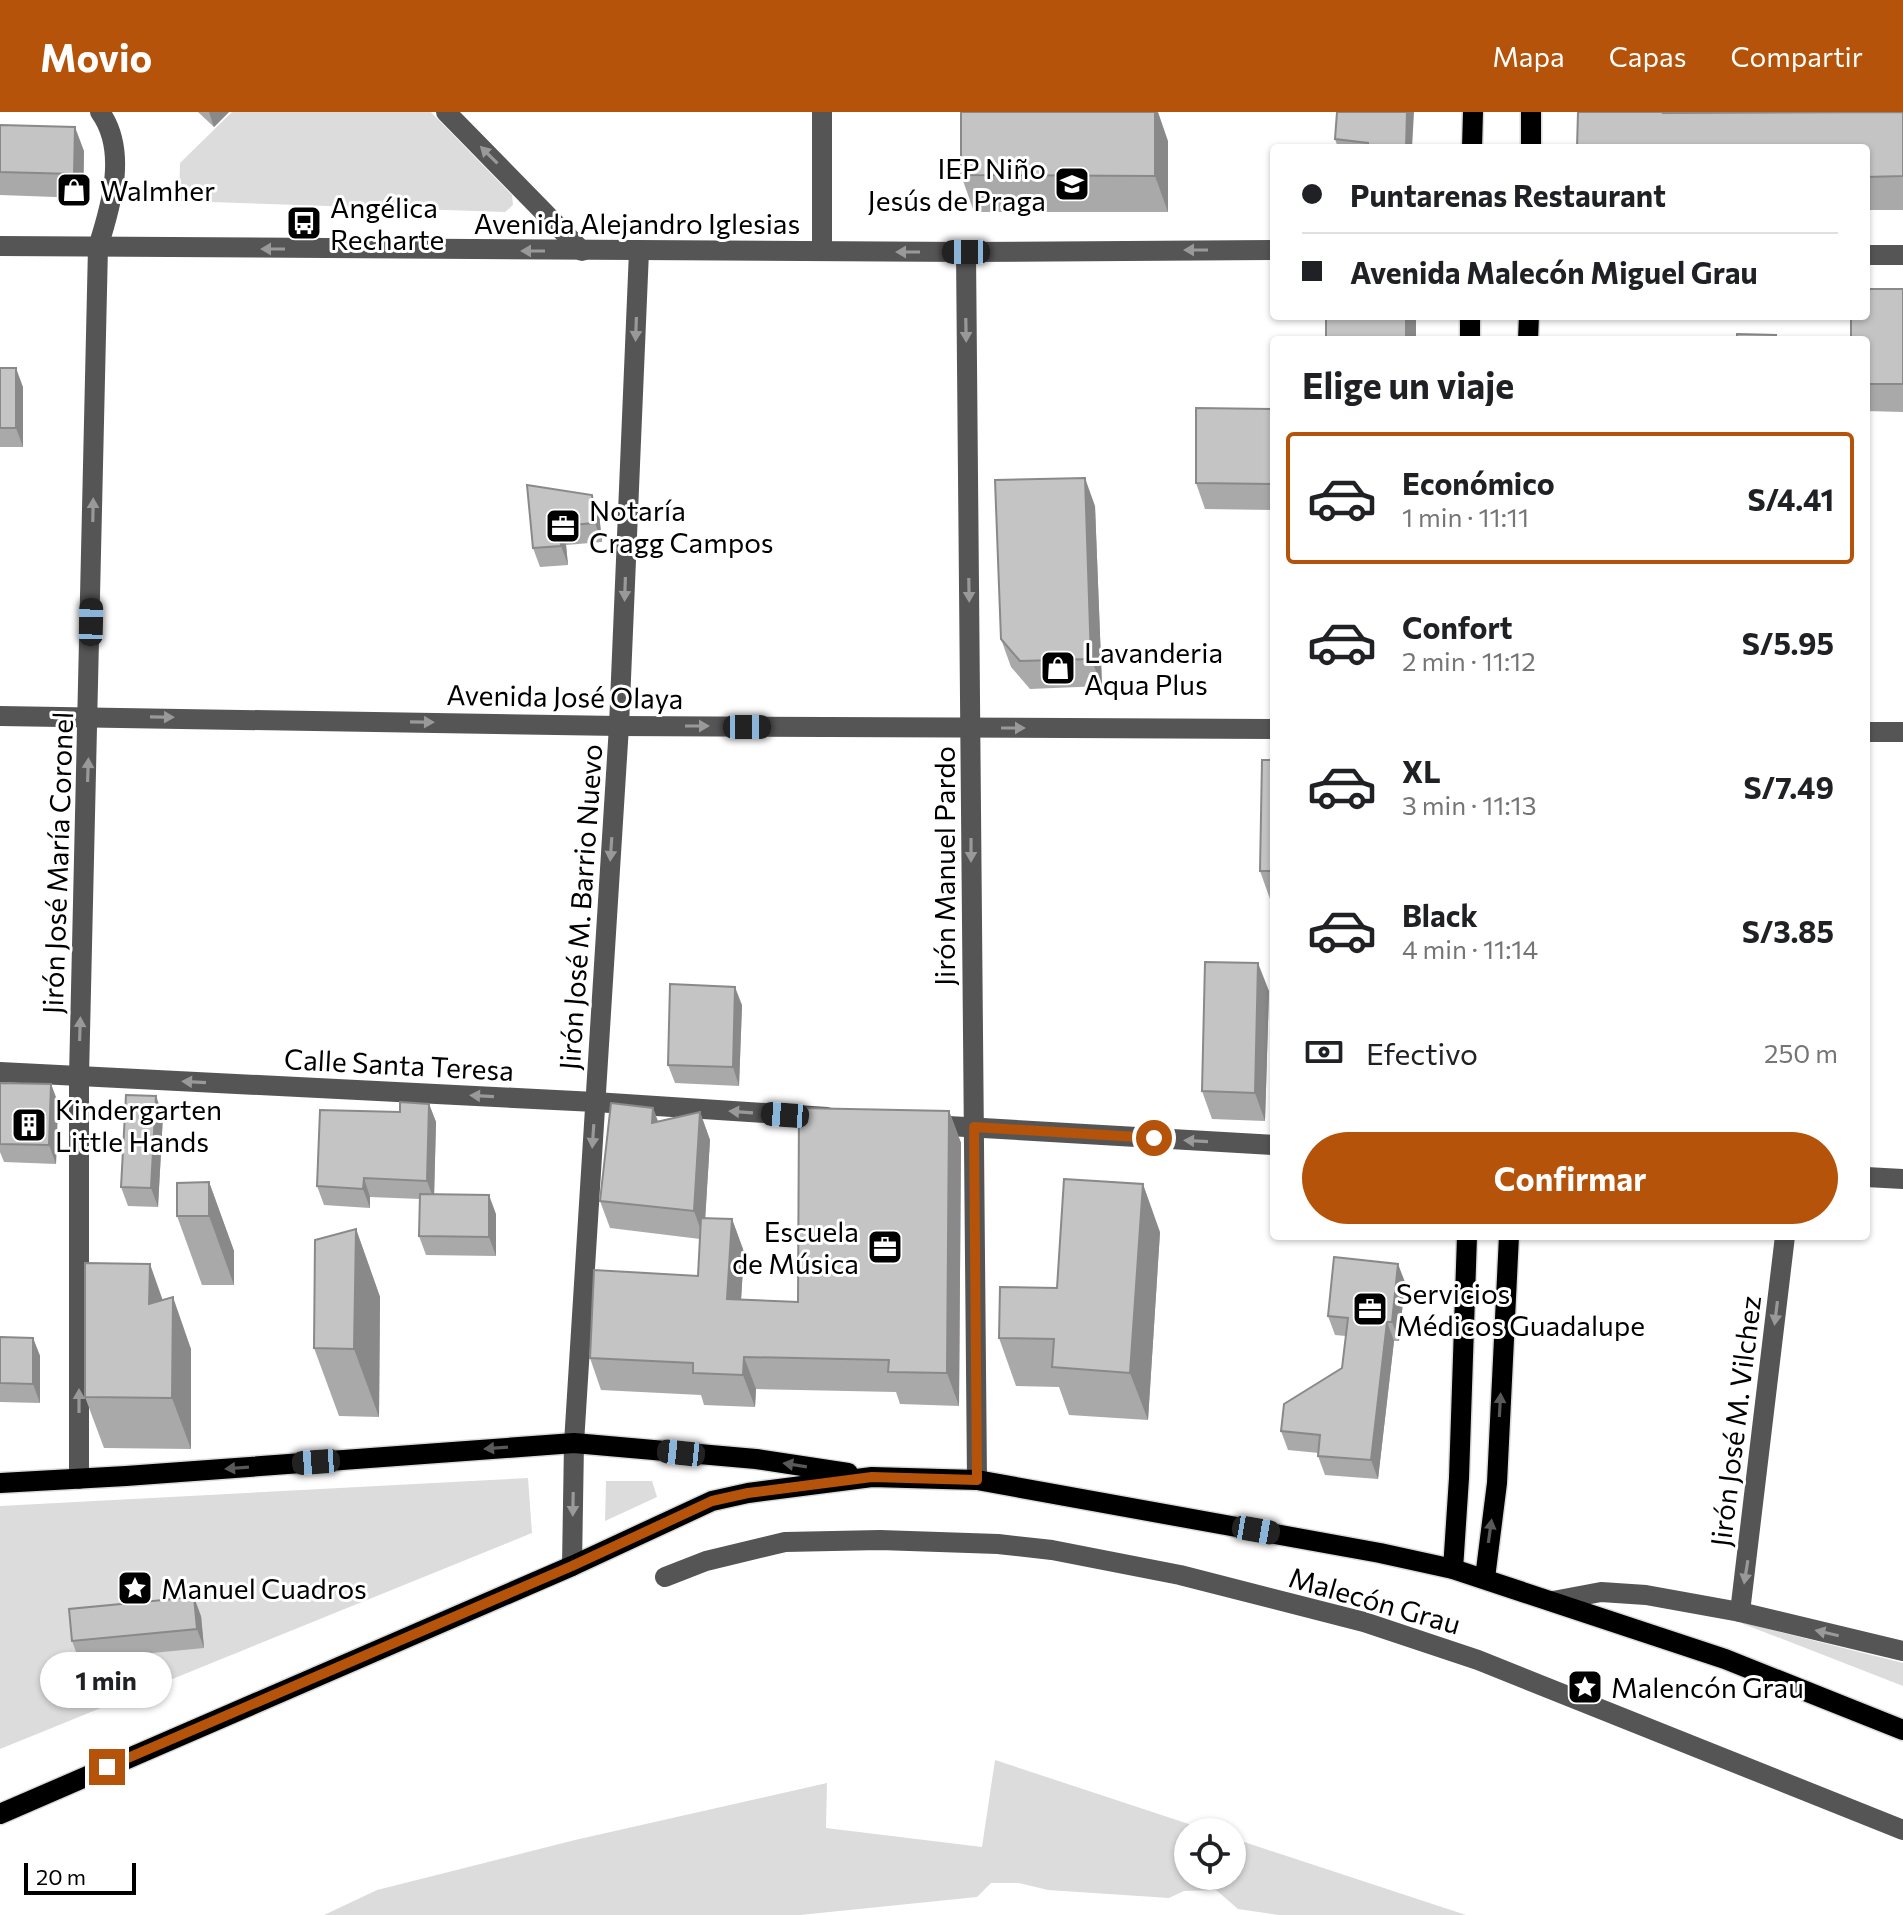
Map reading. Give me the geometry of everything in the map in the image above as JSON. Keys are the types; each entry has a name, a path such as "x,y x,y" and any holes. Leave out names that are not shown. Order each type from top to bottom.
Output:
{"main road":[{"path":"1472,144 1473,112"},
{"path":"1531,112 1531,144"},
{"path":"1453,1569 1467,1240"},
{"path":"1485,1578 1497,1483 1509,1240"},
{"path":"0,1483 574,1443 756,1459 872,1477 977,1480 1453,1569 1725,1659 1903,1730"},
{"path":"0,1814 572,1566 712,1501 748,1493 872,1477"}],"street":[{"name":"Jirón José María Coronel","path":"79,1479 79,1077 98,247 109,212 115,159 105,119 100,112"},
{"path":"446,112 582,251"},
{"path":"822,112 822,251"},
{"name":"Avenida Alejandro Iglesias","path":"0,246 582,251 1270,250"},
{"name":"Jirón José M. Barrio Nuevo","path":"572,1566 574,1443 619,726 639,251"},
{"name":"Jirón Manuel Pardo","path":"966,252 977,1480"},
{"path":"1870,255 1903,255"},
{"name":"Avenida José Olaya","path":"0,716 619,726 1270,729"},
{"path":"1870,732 1903,732"},
{"name":"Calle Santa Teresa","path":"0,1072 595,1102 848,1119"},
{"path":"911,1123 1270,1145"},
{"path":"1870,1177 1903,1179"},
{"name":"Jirón José M. Vilchez","path":"1740,1612 1785,1240"},
{"name":"Malecón Grau","path":"665,1577 706,1561 785,1542 880,1540 998,1544 1052,1550 1180,1575 1364,1622 1478,1660 1903,1830"},
{"path":"1553,1601 1601,1592 1646,1595 1740,1612 1903,1651"}],"shaded area":[{"path":"232,112 431,112 512,195 513,205 505,212 179,201 180,163"},
{"path":"528,1478 532,1533 0,1749 0,1506"},
{"path":"606,1481 652,1481 657,1497 605,1521"},
{"path":"1736,1621 1903,1663 1903,1686"},
{"path":"995,1760 1174,1819 1174,1890 1216,1890 1184,1891 1169,1898 991,1883 977,1897 800,1915 324,1915 377,1890 575,1840 827,1783 826,1828 982,1847"},
{"path":"1246,1843 1466,1915 1279,1915 1238,1909 1216,1890 1246,1890"}],"building":[{"path":"961,112 1155,112 1155,176 961,175"},
{"path":"1337,112 1407,112 1406,144 1368,144 1335,139"},
{"path":"1578,112 1903,112 1903,176 1870,177 1870,144 1577,144"},
{"path":"0,125 75,127 74,174 0,172"},
{"path":"1870,289 1903,289 1903,384 1870,384 1870,336 1851,336 1851,320 1870,320"},
{"path":"1326,320 1406,320 1406,336 1326,336"},
{"path":"1737,334 1776,335 1776,336"},
{"path":"0,368 16,368 16,428 0,428"},
{"path":"1196,408 1270,409 1270,484 1196,483"},
{"path":"1085,478 1091,659 1020,661 1001,639 995,480"},
{"path":"527,485 592,495 595,523 559,526 561,546 533,548"},
{"path":"1262,760 1270,760 1270,871 1260,871"},
{"path":"1205,962 1258,963 1255,1093 1202,1091"},
{"path":"670,984 735,987 733,1067 668,1065"},
{"name":"Kindergarten Little Hands","path":"0,1083 51,1084 49,1145 0,1144"},
{"path":"126,1095 156,1096 151,1188 121,1187"},
{"path":"400,1102 429,1104 427,1181 364,1178 363,1189 317,1186 320,1110 400,1112"},
{"path":"611,1103 653,1108 652,1123 700,1112 694,1211 600,1201"},
{"path":"799,1108 949,1111 947,1373 888,1372 889,1360 744,1357 743,1375 693,1373 693,1363 590,1358 594,1270 698,1276 701,1218 732,1219 727,1299 798,1302"},
{"path":"1064,1179 1143,1184 1130,1373 1052,1367 1054,1339 999,1338 1000,1287 1057,1288"},
{"path":"209,1182 209,1216 177,1216 177,1183"},
{"path":"420,1194 489,1195 489,1237 419,1236"},
{"path":"356,1229 354,1349 314,1348 315,1240"},
{"path":"1334,1257 1398,1264 1392,1322 1387,1322 1371,1460 1318,1456 1320,1435 1281,1431 1284,1404 1342,1368 1348,1318 1328,1316"},
{"path":"85,1263 150,1264 149,1304 173,1297 172,1398 85,1397"},
{"path":"0,1337 33,1338 33,1384 0,1383"},
{"path":"194,1597 197,1629 72,1641 69,1609"}],"place":[{"name":"IEP Niño Jesús de Praga","path":"1072,184"},
{"name":"Walmher","path":"74,190"},
{"name":"Angélica Recharte","path":"304,223"},
{"name":"Notaría Cragg Campos","path":"563,526"},
{"name":"Lavanderia Aqua Plus","path":"1058,668"},
{"name":"Kindergarten Little Hands","path":"29,1125"},
{"name":"Escuela de Música","path":"885,1247"},
{"name":"Servicios Médicos Guadalupe","path":"1370,1309"},
{"name":"Manuel Cuadros","path":"135,1588"},
{"name":"Malencón Grau","path":"1585,1687"}],"route":[{"path":"107,1767 572,1566 712,1501 748,1493 872,1477 977,1480 974,1127 1154,1138"}]}
